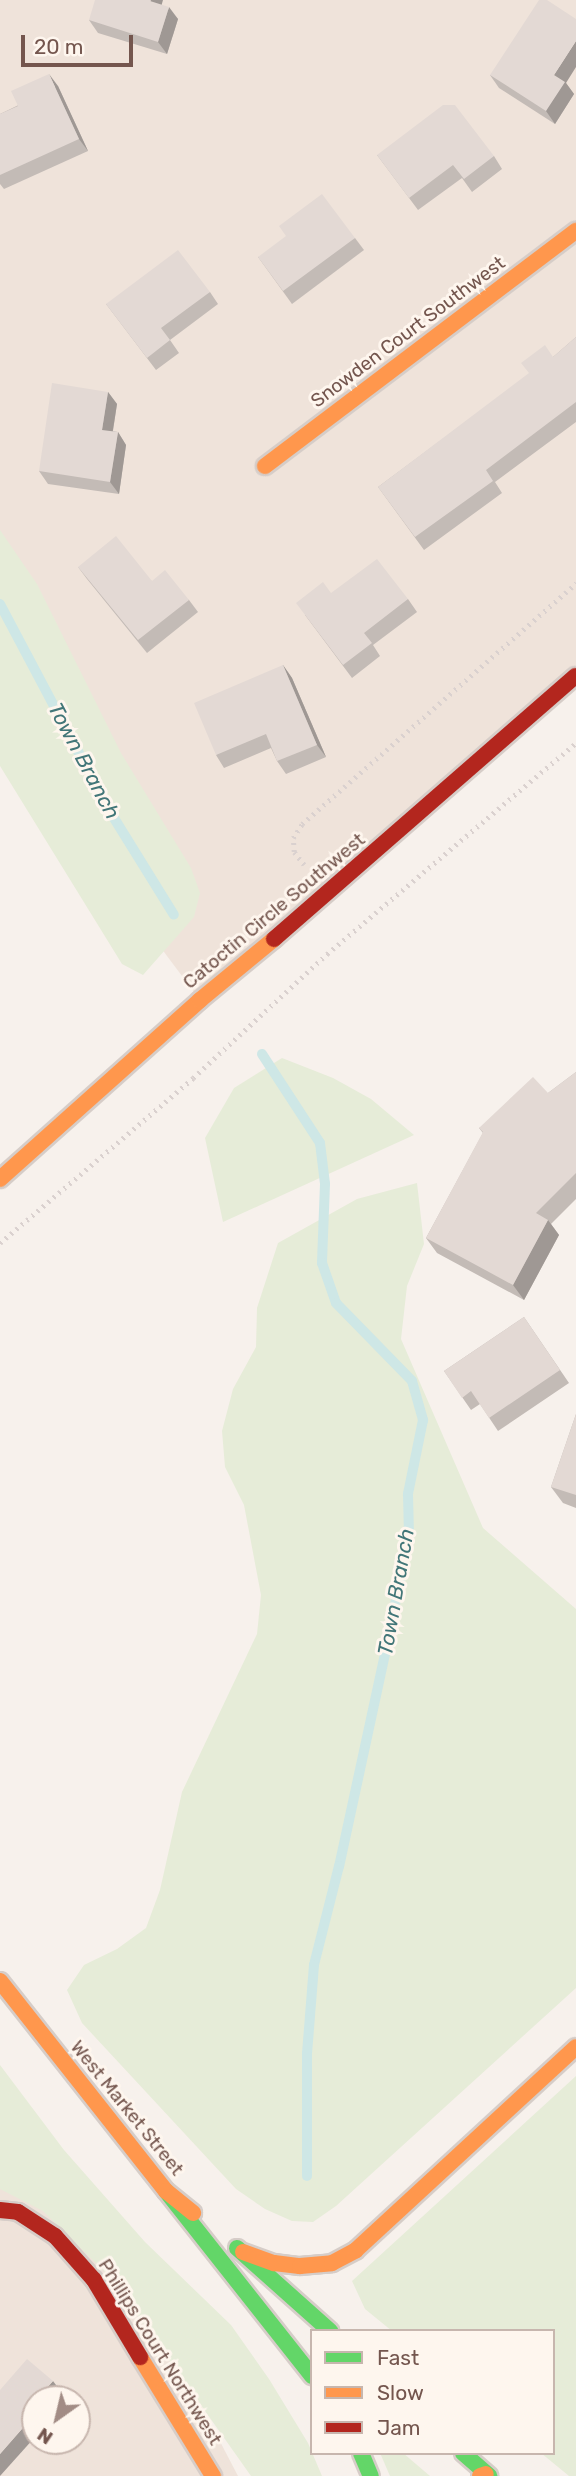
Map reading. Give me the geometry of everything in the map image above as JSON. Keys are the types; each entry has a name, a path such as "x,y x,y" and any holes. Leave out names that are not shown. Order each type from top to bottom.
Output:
{"main road":[{"name":"Snowden Court Southwest","path":"265,466 576,231"},
{"name":"Catoctin Circle Southwest","path":"0,1179 200,1000 316,904 576,676"},
{"name":"West Market Street","path":"0,1981 166,2192 243,2252 328,2329"},
{"path":"243,2252 274,2263 300,2266 332,2263 356,2250 576,2047"},
{"path":"166,2192 310,2373"},
{"name":"Phillips Court Northwest","path":"0,2210 18,2212 55,2236 94,2280 213,2476"},
{"path":"362,2455 371,2476"},
{"path":"465,2455 485,2475"}],"path":[{"path":"327,954 316,904 314,879 294,852 293,838 302,824 576,583"},
{"path":"0,1243 193,1078 327,954 576,743"}],"shaded area":[{"path":"0,0 576,0 576,674 200,1000 0,733"},
{"path":"0,2092 96,2204 238,2476 0,2476"}],"green space":[{"path":"0,530 37,584 121,753 191,868 200,893 194,917 143,975 122,964 0,766"},
{"path":"282,1058 333,1078 371,1099 414,1135 223,1222 205,1138 234,1088"},
{"path":"417,1183 424,1244 407,1286 401,1339 483,1528 576,1609 576,1988 336,2206 313,2222 292,2221 265,2209 236,2189 82,2023 67,1990 84,1965 117,1949 146,1928 160,1890 182,1792 257,1634 261,1595 244,1505 225,1467 222,1431 233,1389 256,1347 257,1308 278,1243 357,1199"},
{"path":"0,2065 64,2150 145,2242 231,2325 269,2379 308,2443 310,2455 313,2455 322,2476 251,2476 111,2278 43,2211 0,2189"},
{"path":"576,2076 576,2476 569,2476 543,2455 555,2455 555,2329 390,2329 365,2309 352,2281"},
{"path":"381,2455 405,2455 430,2476 390,2476"}],"building":[{"path":"95,0 151,0 169,7 158,42 89,20"},
{"path":"539,0 547,0 576,19 576,41 554,75 565,82 546,111 490,75"},
{"path":"49,74 79,139 0,175 0,114 18,106 11,91"},
{"path":"443,105 455,105 494,156 464,179 453,165 409,198 377,155"},
{"path":"322,194 355,238 283,291 258,257 286,236 279,226"},
{"path":"178,250 210,292 161,328 170,340 147,358 106,304"},
{"path":"576,337 576,402 486,470 493,481 415,537 378,487 529,373 521,363 545,345 553,357"},
{"path":"52,383 108,392 102,430 118,432 110,482 39,471"},
{"path":"116,536 152,581 165,570 189,600 138,640 78,567"},
{"path":"377,559 408,599 364,633 372,643 343,665 296,603 323,582 331,593"},
{"path":"283,665 317,745 277,761 266,734 216,755 194,703"},
{"path":"576,1072 576,1173 536,1213 548,1220 513,1285 426,1238 483,1132 479,1128 533,1077 548,1093"},
{"path":"524,1317 560,1370 489,1418 471,1391 462,1398 444,1371"},
{"path":"576,1414 576,1495 551,1487"},
{"path":"27,2359 53,2381 49,2385 21,2385 21,2430 0,2454 0,2390"}],"waterway":[{"name":"Town Branch","path":"0,604 109,810 174,915"},
{"name":"Town Branch","path":"262,1054 320,1143 325,1184 322,1263 336,1303 412,1381 423,1420 408,1494 409,1535 339,1866 314,1965 307,2054 307,2176"}],"traffic: fast":[{"path":"166,2191 310,2373"},
{"path":"237,2248 328,2329"},
{"path":"362,2455 371,2476"},
{"path":"465,2455 489,2476"}],"traffic: slow":[{"path":"265,466 576,231"},
{"path":"0,1179 200,1000 274,939"},
{"path":"0,1981 166,2191 193,2213"},
{"path":"243,2252 274,2263 300,2266 332,2263 356,2250 576,2047"},
{"path":"140,2357 213,2476"},
{"path":"480,2476 486,2474"}],"traffic: jam":[{"path":"274,939 576,676"},
{"path":"0,2210 18,2212 55,2236 94,2280 140,2357"}]}
